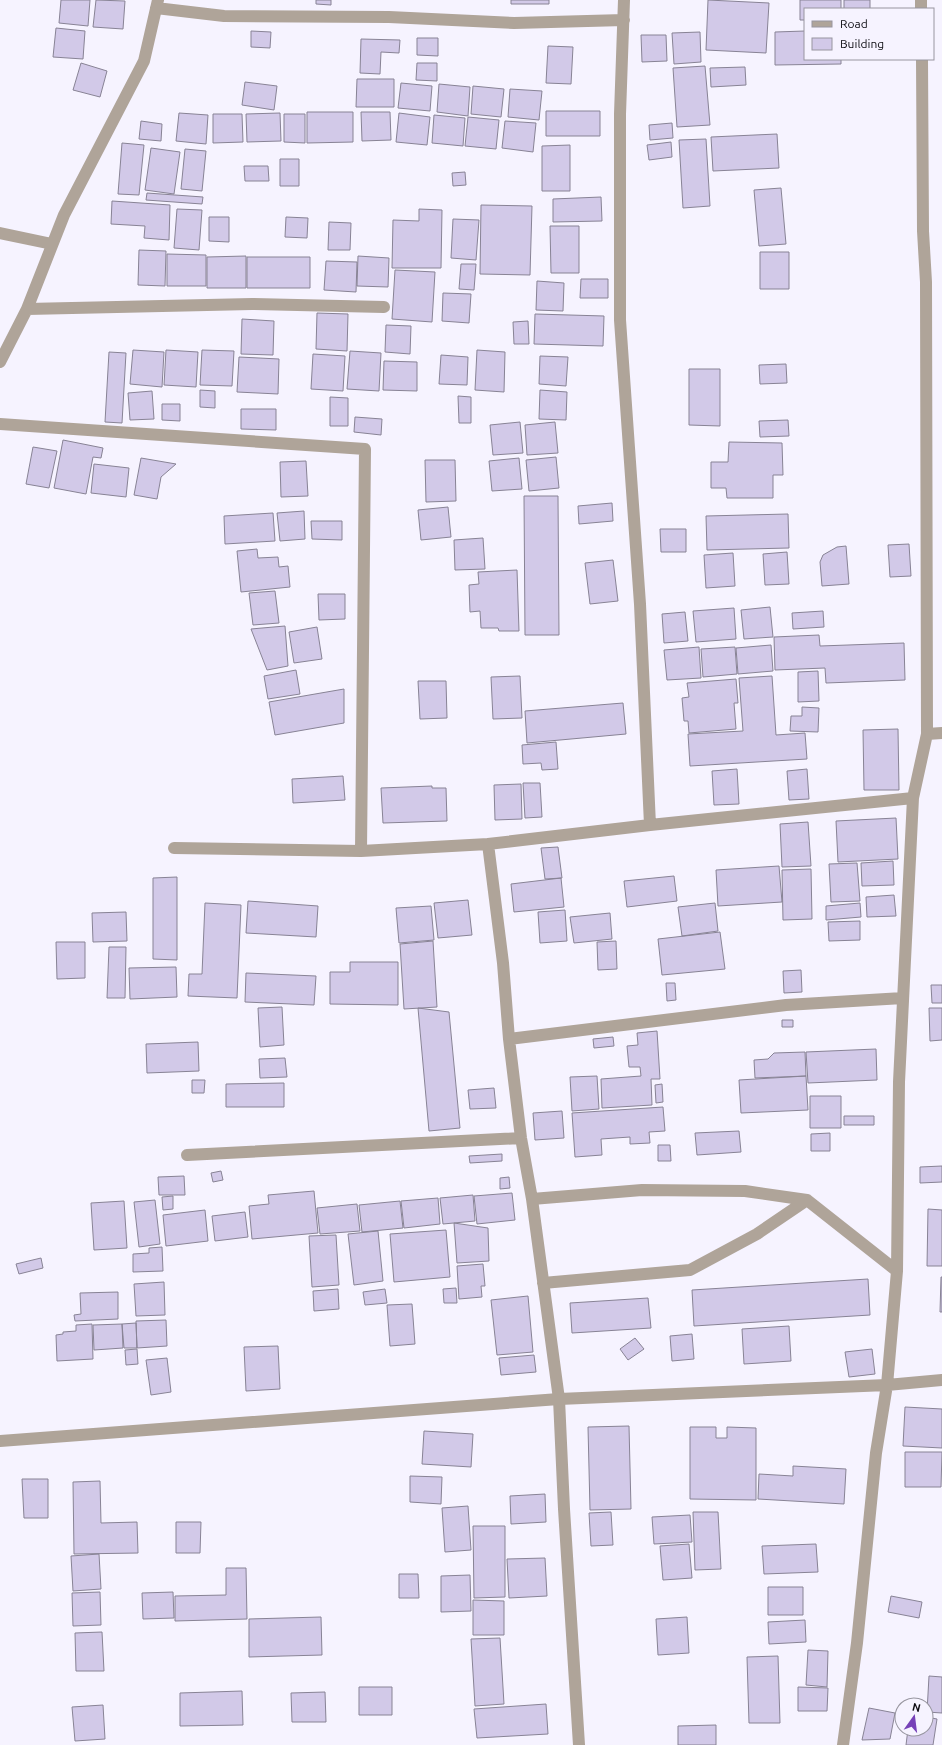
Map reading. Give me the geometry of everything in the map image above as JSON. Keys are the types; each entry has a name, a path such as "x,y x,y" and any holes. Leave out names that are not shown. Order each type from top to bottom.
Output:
{"street":[{"path":"624,0 620,114 620,320 640,604 650,825"},
{"path":"0,362 27,309 64,215 144,61 157,4 224,16 389,17 514,23 624,20"},
{"path":"843,1745 857,1643 876,1453 887,1385 897,1271 899,1082 913,798 927,734 926,282 923,231 922,60"},
{"path":"0,233 52,244"},
{"path":"27,309 252,304 384,307"},
{"path":"0,424 365,449 361,851"},
{"path":"927,734 942,733"},
{"path":"174,848 361,851 488,844 650,825 913,798"},
{"path":"488,844 503,963 509,1039 521,1138 532,1199 559,1399 564,1509 579,1745"},
{"path":"509,1039 786,1005 903,998"},
{"path":"187,1155 521,1138"},
{"path":"532,1199 642,1190 745,1191 807,1200 897,1271"},
{"path":"543,1283 690,1270 757,1234 807,1200"},
{"path":"0,1441 559,1399 887,1385 942,1380"}],"building":[{"path":"61,0 90,0 88,26 59,23"},
{"path":"96,0 125,1 123,29 93,27"},
{"path":"316,0 331,0 331,5 316,4"},
{"path":"511,0 549,0 549,4 511,4"},
{"path":"708,0 769,3 766,53 706,50"},
{"path":"800,0 841,0 841,8 804,8 804,20 800,20"},
{"path":"844,0 870,0 870,8 844,8"},
{"path":"56,28 85,31 83,59 53,57"},
{"path":"251,31 271,32 270,48 251,47"},
{"path":"804,31 804,60 841,60 841,64 775,65 775,32"},
{"path":"700,32 701,62 674,64 672,33"},
{"path":"641,35 666,35 667,61 642,62"},
{"path":"417,38 438,38 438,56 417,55"},
{"path":"361,39 400,40 399,53 381,52 380,74 360,73"},
{"path":"548,46 573,47 571,84 546,83"},
{"path":"81,63 107,71 100,97 73,90"},
{"path":"417,63 437,63 437,81 416,80"},
{"path":"705,66 710,125 677,127 673,68"},
{"path":"745,67 746,85 711,87 710,68"},
{"path":"357,79 394,79 394,107 356,107"},
{"path":"245,82 277,86 274,110 242,105"},
{"path":"401,83 432,86 430,111 398,108"},
{"path":"439,84 470,87 468,116 437,112"},
{"path":"473,86 504,89 501,117 471,114"},
{"path":"510,89 542,91 539,120 508,117"},
{"path":"546,111 600,111 600,136 546,136"},
{"path":"307,112 353,112 353,142 307,143"},
{"path":"361,112 390,112 391,140 362,141"},
{"path":"179,113 208,115 206,144 176,141"},
{"path":"280,113 281,141 247,142 246,114"},
{"path":"399,113 430,117 427,145 396,142"},
{"path":"213,114 242,114 243,142 213,143"},
{"path":"284,114 305,114 305,143 284,142"},
{"path":"434,115 465,118 463,146 432,143"},
{"path":"468,117 499,120 496,149 465,146"},
{"path":"141,121 162,124 161,141 139,139"},
{"path":"505,121 536,123 533,152 502,148"},
{"path":"672,123 673,138 650,140 649,125"},
{"path":"777,134 779,168 713,171 711,137"},
{"path":"706,139 710,206 683,208 679,140"},
{"path":"671,142 672,157 649,160 647,145"},
{"path":"122,143 144,145 139,195 118,194"},
{"path":"570,145 570,191 542,191 542,146"},
{"path":"151,148 180,152 174,194 145,190"},
{"path":"185,149 206,151 202,191 181,189"},
{"path":"280,159 299,159 299,186 280,186"},
{"path":"244,166 268,166 269,181 245,181"},
{"path":"465,172 466,185 453,186 452,173"},
{"path":"781,188 786,244 759,246 754,190"},
{"path":"147,193 203,197 202,204 146,200"},
{"path":"601,197 602,221 553,222 553,199"},
{"path":"112,201 170,205 169,240 144,238 145,226 111,224"},
{"path":"481,205 532,206 530,275 480,274"},
{"path":"177,209 202,210 199,250 174,248"},
{"path":"419,209 442,210 441,268 392,268 393,220 419,221"},
{"path":"209,217 229,217 229,242 209,241"},
{"path":"286,217 308,218 307,238 285,237"},
{"path":"453,219 479,220 476,260 451,258"},
{"path":"329,222 351,223 350,250 328,250"},
{"path":"550,226 579,226 579,273 551,273"},
{"path":"139,250 166,251 165,286 138,285"},
{"path":"760,252 789,252 789,289 760,289"},
{"path":"167,254 206,255 206,286 167,286"},
{"path":"246,256 246,288 207,288 207,257"},
{"path":"358,256 389,258 388,287 357,286"},
{"path":"247,257 310,257 310,288 247,288"},
{"path":"326,261 357,262 356,292 324,290"},
{"path":"461,264 476,264 474,290 459,289"},
{"path":"395,270 435,272 432,322 392,319"},
{"path":"581,279 608,279 608,298 580,298"},
{"path":"537,281 564,283 563,311 536,310"},
{"path":"443,293 471,294 469,323 442,321"},
{"path":"317,313 348,314 347,351 316,349"},
{"path":"535,314 604,316 603,346 534,344"},
{"path":"242,319 274,321 273,355 241,354"},
{"path":"528,321 529,344 514,344 513,322"},
{"path":"386,325 411,326 410,354 385,352"},
{"path":"133,350 164,352 162,387 130,384"},
{"path":"166,350 198,352 196,387 164,385"},
{"path":"202,350 234,351 232,386 200,385"},
{"path":"477,350 505,352 504,392 475,390"},
{"path":"350,351 381,353 379,391 347,389"},
{"path":"109,352 126,353 122,423 105,422"},
{"path":"313,354 345,356 343,391 311,389"},
{"path":"441,355 468,357 467,385 439,384"},
{"path":"540,356 568,357 566,386 539,384"},
{"path":"239,357 279,359 278,394 237,392"},
{"path":"384,361 417,362 417,391 383,390"},
{"path":"786,364 787,383 760,384 759,365"},
{"path":"689,369 720,369 720,426 689,425"},
{"path":"200,390 215,391 215,408 200,407"},
{"path":"540,390 567,392 566,420 539,419"},
{"path":"152,391 154,419 130,420 128,393"},
{"path":"458,396 471,397 471,423 459,423"},
{"path":"330,397 348,398 348,426 330,426"},
{"path":"162,404 180,404 180,421 162,420"},
{"path":"241,409 276,409 276,430 241,429"},
{"path":"355,417 382,419 381,435 354,432"},
{"path":"788,420 789,436 760,437 759,421"},
{"path":"520,422 523,453 493,455 490,425"},
{"path":"555,422 558,453 527,455 525,425"},
{"path":"63,440 103,448 101,458 93,457 86,494 54,488"},
{"path":"729,442 782,443 783,475 773,475 773,498 727,498 726,488 711,488 711,462 728,462"},
{"path":"33,447 57,451 49,488 26,484"},
{"path":"556,457 559,488 529,491 526,460"},
{"path":"141,458 176,464 161,477 157,499 134,495"},
{"path":"519,458 522,489 492,491 489,461"},
{"path":"425,460 455,460 456,501 426,502"},
{"path":"306,461 308,496 281,497 280,462"},
{"path":"94,464 129,468 126,497 91,493"},
{"path":"524,496 558,496 559,635 525,635"},
{"path":"612,503 613,521 579,524 578,506"},
{"path":"448,507 451,537 421,540 418,510"},
{"path":"304,511 305,539 280,541 277,513"},
{"path":"273,513 275,541 225,544 224,516"},
{"path":"788,514 789,548 707,550 706,516"},
{"path":"311,521 342,521 342,540 312,539"},
{"path":"660,529 686,529 686,552 661,552"},
{"path":"483,538 485,569 455,570 454,540"},
{"path":"909,544 911,576 890,577 888,545"},
{"path":"846,546 849,584 822,586 820,562 823,555 837,547"},
{"path":"257,549 258,558 278,557 279,567 288,566 290,587 241,592 237,551"},
{"path":"787,552 789,584 765,585 763,554"},
{"path":"733,553 735,586 706,588 704,555"},
{"path":"613,560 618,601 590,604 585,563"},
{"path":"517,570 519,631 499,631 498,628 481,628 480,611 470,612 469,585 479,584 478,572"},
{"path":"275,591 279,623 253,625 249,593"},
{"path":"318,594 345,594 345,619 319,620"},
{"path":"770,607 773,637 744,639 741,610"},
{"path":"734,608 736,639 696,642 693,611"},
{"path":"823,611 824,627 793,629 792,613"},
{"path":"685,612 688,641 664,643 662,614"},
{"path":"285,626 288,666 267,670 251,629"},
{"path":"317,627 322,659 294,663 289,632"},
{"path":"819,635 820,646 904,643 905,680 826,683 825,668 775,670 774,637"},
{"path":"771,645 773,671 738,674 736,648"},
{"path":"699,647 701,678 667,680 664,650"},
{"path":"735,647 737,674 703,677 701,649"},
{"path":"296,670 300,694 268,699 264,676"},
{"path":"818,671 819,701 798,702 798,672"},
{"path":"520,676 522,718 493,719 491,677"},
{"path":"772,676 776,735 805,733 807,759 690,766 688,734 743,731 739,678"},
{"path":"736,679 738,703 734,703 736,729 689,733 688,721 684,721 682,698 689,697 687,683"},
{"path":"418,681 446,681 447,718 420,719"},
{"path":"344,689 344,723 275,735 269,702"},
{"path":"623,703 626,734 527,743 525,711"},
{"path":"802,707 819,708 818,732 790,731 791,716 802,716"},
{"path":"898,729 899,790 864,790 863,730"},
{"path":"556,742 558,769 542,770 541,763 523,764 522,745"},
{"path":"737,769 739,804 714,805 712,771"},
{"path":"807,769 809,799 789,800 787,771"},
{"path":"343,776 345,800 293,803 292,779"},
{"path":"523,783 540,783 542,817 525,818"},
{"path":"521,784 522,819 495,820 494,785"},
{"path":"432,786 432,788 446,788 447,821 383,823 381,788"},
{"path":"896,818 898,859 838,862 836,821"},
{"path":"808,822 811,866 782,867 780,824"},
{"path":"558,847 562,878 545,879 541,848"},
{"path":"893,861 894,885 862,886 861,863"},
{"path":"857,863 860,901 831,902 829,864"},
{"path":"779,866 782,902 718,906 716,870"},
{"path":"811,869 812,919 783,920 782,870"},
{"path":"674,876 677,901 627,907 624,881"},
{"path":"177,877 177,960 153,959 153,878"},
{"path":"561,878 564,907 514,912 511,884"},
{"path":"894,895 896,916 867,917 866,897"},
{"path":"468,900 472,935 438,938 434,903"},
{"path":"248,901 318,906 316,937 246,933"},
{"path":"205,903 241,905 237,998 188,996 189,974 202,974"},
{"path":"715,903 718,931 682,936 678,907"},
{"path":"860,903 861,917 826,920 826,906"},
{"path":"431,906 434,940 399,943 396,908"},
{"path":"565,910 567,941 540,943 538,912"},
{"path":"126,912 127,941 93,942 92,913"},
{"path":"610,913 612,939 574,943 570,917"},
{"path":"860,921 860,940 829,941 828,922"},
{"path":"720,932 725,969 662,975 658,939"},
{"path":"433,941 437,1007 404,1009 400,944"},
{"path":"616,941 617,969 598,970 597,942"},
{"path":"56,942 85,942 85,978 57,979"},
{"path":"109,947 126,947 125,998 107,998"},
{"path":"350,962 398,962 398,1005 330,1004 330,972 350,972"},
{"path":"176,967 177,997 130,999 129,968"},
{"path":"801,970 802,992 784,993 783,971"},
{"path":"246,973 316,976 314,1005 245,1002"},
{"path":"666,983 675,983 676,1000 667,1001"},
{"path":"931,985 942,985 942,1003 932,1003"},
{"path":"282,1007 284,1045 260,1047 258,1008"},
{"path":"418,1008 449,1012 460,1128 429,1131"},
{"path":"929,1008 942,1008 942,1040 930,1041"},
{"path":"782,1020 793,1020 793,1027 782,1027"},
{"path":"657,1031 660,1079 651,1079 652,1105 602,1108 601,1079 641,1076 640,1067 629,1067 627,1046 638,1045 637,1033"},
{"path":"613,1037 614,1046 594,1048 593,1039"},
{"path":"198,1042 199,1071 147,1073 146,1044"},
{"path":"876,1049 877,1080 808,1083 806,1052"},
{"path":"805,1052 806,1076 755,1078 754,1060 768,1059 774,1053"},
{"path":"285,1058 287,1077 260,1078 259,1059"},
{"path":"597,1076 599,1109 572,1111 570,1077"},
{"path":"806,1076 808,1110 741,1113 739,1080"},
{"path":"192,1080 205,1080 204,1093 192,1093"},
{"path":"284,1083 284,1107 226,1107 226,1084"},
{"path":"662,1084 663,1102 656,1103 655,1085"},
{"path":"494,1088 496,1108 470,1109 468,1090"},
{"path":"810,1096 841,1096 841,1128 810,1128"},
{"path":"663,1107 665,1131 649,1132 650,1143 630,1144 630,1137 601,1139 602,1155 575,1157 572,1113"},
{"path":"562,1111 564,1138 535,1140 533,1113"},
{"path":"844,1116 874,1116 874,1125 844,1125"},
{"path":"739,1131 741,1152 697,1155 695,1133"},
{"path":"830,1133 830,1151 811,1151 811,1134"},
{"path":"658,1145 670,1145 671,1161 658,1161"},
{"path":"502,1154 502,1161 470,1163 469,1156"},
{"path":"942,1166 942,1182 920,1183 920,1167"},
{"path":"221,1171 223,1180 213,1182 211,1173"},
{"path":"184,1176 185,1195 159,1195 158,1177"},
{"path":"509,1177 510,1188 500,1189 500,1178"},
{"path":"314,1191 318,1233 252,1239 249,1206 269,1204 268,1195"},
{"path":"512,1193 515,1220 477,1224 474,1196"},
{"path":"473,1195 475,1221 443,1224 440,1198"},
{"path":"173,1196 173,1209 163,1210 162,1197"},
{"path":"438,1198 440,1224 404,1228 401,1201"},
{"path":"155,1200 160,1244 139,1247 134,1202"},
{"path":"124,1201 127,1248 94,1250 91,1203"},
{"path":"400,1201 403,1228 362,1232 359,1205"},
{"path":"357,1204 360,1231 320,1234 317,1208"},
{"path":"928,1209 942,1210 942,1266 927,1266"},
{"path":"205,1210 208,1241 166,1246 163,1215"},
{"path":"245,1212 248,1237 215,1241 212,1216"},
{"path":"454,1223 488,1228 489,1261 457,1263"},
{"path":"446,1230 450,1277 394,1282 390,1234"},
{"path":"378,1231 383,1281 354,1285 348,1234"},
{"path":"336,1235 339,1285 312,1287 309,1236"},
{"path":"162,1247 163,1271 133,1272 133,1254 149,1253 149,1248"},
{"path":"41,1258 43,1268 19,1274 16,1264"},
{"path":"483,1264 485,1286 481,1286 482,1297 459,1299 457,1266"},
{"path":"941,1277 942,1312 940,1312"},
{"path":"868,1279 870,1315 694,1326 692,1290"},
{"path":"164,1282 165,1315 136,1316 134,1284"},
{"path":"456,1288 457,1303 444,1303 443,1289"},
{"path":"338,1289 339,1309 314,1311 313,1291"},
{"path":"385,1289 387,1303 365,1305 363,1292"},
{"path":"118,1292 118,1319 75,1321 74,1315 81,1314 80,1293"},
{"path":"528,1296 533,1352 497,1355 491,1300"},
{"path":"648,1298 651,1328 572,1333 570,1303"},
{"path":"412,1304 415,1344 390,1346 387,1305"},
{"path":"166,1320 167,1346 137,1348 136,1321"},
{"path":"136,1323 137,1348 124,1348 122,1324"},
{"path":"92,1324 93,1359 57,1361 56,1335 63,1334 63,1332 76,1331 76,1325"},
{"path":"122,1324 123,1348 94,1350 93,1325"},
{"path":"789,1326 791,1361 744,1364 742,1329"},
{"path":"692,1334 694,1359 672,1361 670,1336"},
{"path":"635,1338 644,1349 628,1360 620,1349"},
{"path":"278,1346 280,1389 246,1391 244,1347"},
{"path":"137,1349 138,1364 126,1365 125,1350"},
{"path":"872,1349 875,1374 849,1377 845,1352"},
{"path":"534,1355 536,1372 501,1375 499,1358"},
{"path":"167,1358 171,1392 151,1395 146,1360"},
{"path":"905,1407 942,1409 942,1448 903,1446"},
{"path":"629,1426 631,1509 590,1510 588,1427"},
{"path":"690,1427 716,1427 716,1438 727,1438 727,1427 756,1428 756,1500 690,1499"},
{"path":"424,1431 473,1434 471,1467 422,1464"},
{"path":"905,1452 942,1452 941,1487 905,1487"},
{"path":"793,1466 846,1469 844,1504 758,1499 759,1474 793,1476"},
{"path":"410,1476 442,1477 441,1504 410,1502"},
{"path":"22,1479 48,1479 48,1518 24,1518"},
{"path":"100,1481 101,1523 137,1522 138,1553 74,1554 73,1482"},
{"path":"545,1494 546,1522 511,1524 510,1496"},
{"path":"468,1506 471,1550 445,1552 442,1508"},
{"path":"611,1512 613,1545 591,1546 589,1513"},
{"path":"693,1512 718,1512 721,1569 695,1570"},
{"path":"690,1515 692,1542 654,1544 652,1517"},
{"path":"176,1522 201,1522 200,1553 176,1553"},
{"path":"473,1526 505,1526 505,1597 474,1598"},
{"path":"689,1544 692,1578 663,1580 660,1546"},
{"path":"816,1544 818,1572 764,1574 762,1546"},
{"path":"99,1554 101,1589 73,1591 71,1556"},
{"path":"545,1558 547,1596 509,1598 507,1559"},
{"path":"226,1568 246,1568 247,1619 175,1621 175,1596 226,1595"},
{"path":"399,1574 418,1574 419,1598 399,1598"},
{"path":"470,1575 471,1611 441,1612 441,1576"},
{"path":"768,1587 803,1587 803,1615 768,1615"},
{"path":"100,1592 101,1625 73,1626 72,1593"},
{"path":"173,1592 174,1618 143,1619 142,1593"},
{"path":"891,1596 922,1602 919,1618 888,1612"},
{"path":"473,1600 504,1601 504,1635 473,1635"},
{"path":"321,1617 322,1655 249,1657 249,1619"},
{"path":"687,1617 689,1653 658,1655 656,1619"},
{"path":"805,1620 806,1642 769,1644 768,1622"},
{"path":"102,1632 104,1671 76,1671 75,1633"},
{"path":"500,1638 504,1704 475,1706 471,1639"},
{"path":"808,1650 828,1651 827,1687 806,1685"},
{"path":"778,1656 780,1723 749,1723 747,1657"},
{"path":"929,1676 942,1677 942,1713 934,1712 934,1697 928,1697"},
{"path":"359,1687 392,1687 392,1715 359,1715"},
{"path":"798,1687 828,1688 827,1711 798,1711"},
{"path":"242,1691 243,1725 180,1726 180,1693"},
{"path":"325,1692 326,1722 292,1722 291,1693"},
{"path":"546,1704 548,1734 477,1738 474,1709"},
{"path":"103,1705 105,1739 75,1741 72,1707"},
{"path":"869,1708 894,1713 890,1739 862,1740"},
{"path":"934,1718 937,1719 933,1745 906,1745 907,1737 934,1737"},
{"path":"716,1725 716,1745 678,1745 678,1726"}]}
